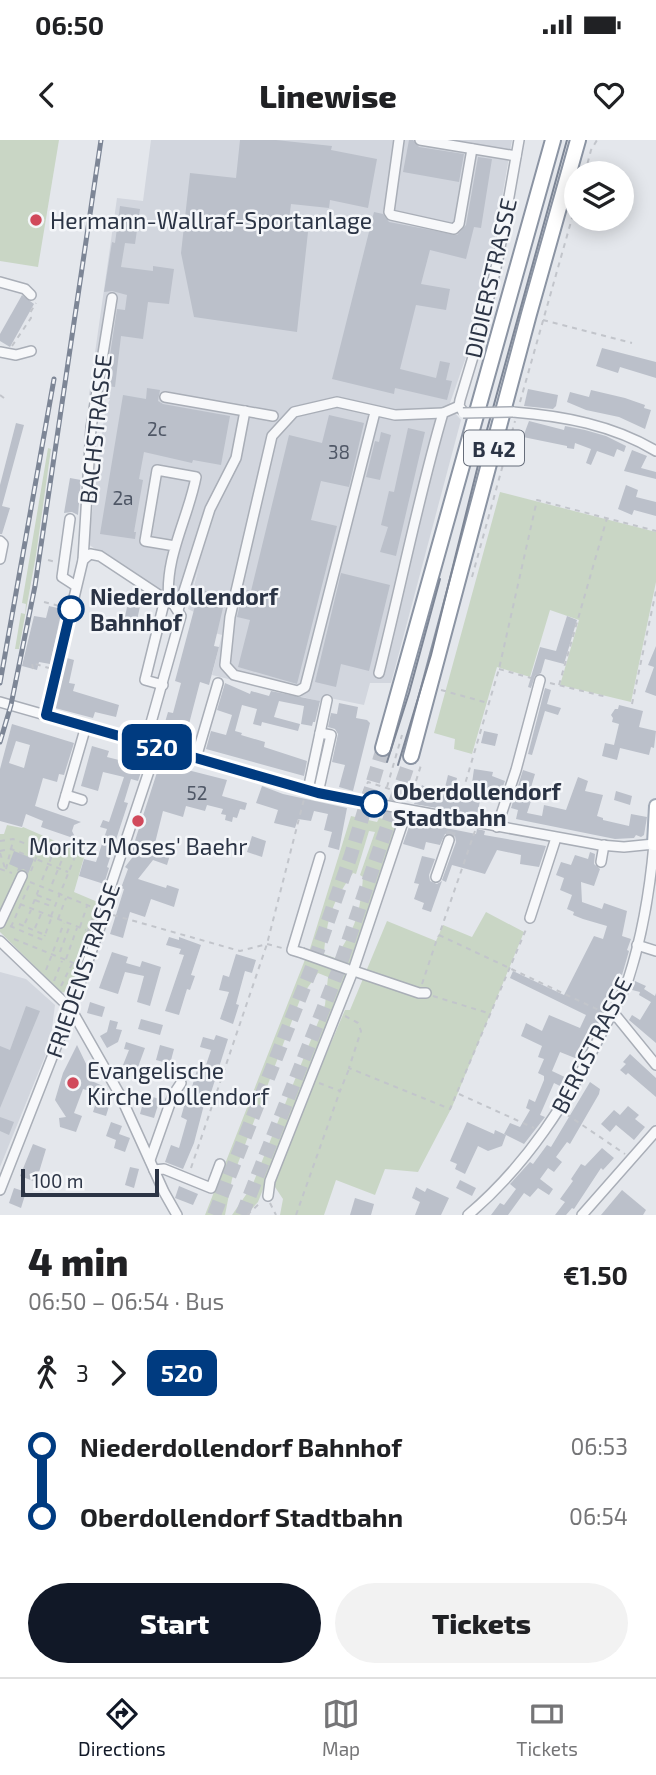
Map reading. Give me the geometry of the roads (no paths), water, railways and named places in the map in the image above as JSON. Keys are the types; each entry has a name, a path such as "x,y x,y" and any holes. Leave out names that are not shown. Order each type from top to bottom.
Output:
{"highway":[{"name":"B 42","path":"383,748 553,140"},
{"name":"B 42","path":"411,756 578,140"}],"main road":[{"path":"655,844 656,806"}],"street":[{"path":"399,140 389,212 391,215 454,229 459,224 472,149"},
{"path":"420,140 516,156"},
{"name":"DIDIERSTRASSE","path":"461,410 498,259 519,140"},
{"path":"0,282 25,289 33,299"},
{"name":"BACHSTRASSE","path":"46,715 83,560 90,428 112,298"},
{"path":"5,353 16,355 31,351"},
{"path":"165,397 273,416"},
{"path":"375,412 305,687 298,691 234,675 225,665 230,617 272,436 294,412 337,402 395,415 461,410 515,412 578,420 633,439 656,451"},
{"path":"145,744 181,622 178,610 210,509 236,458 245,411"},
{"path":"379,673 443,413"},
{"path":"163,685 145,680 167,601 175,546 191,502 196,477 157,470 145,541 175,546"},
{"path":"191,502 210,509"},
{"path":"70,519 62,577 76,586"},
{"path":"0,541 4,544 0,559"},
{"path":"83,560 90,554 100,556 178,610"},
{"path":"497,827 516,771 540,680"},
{"path":"197,758 218,683"},
{"path":"311,790 327,700"},
{"path":"0,702 311,790 408,805 477,823 556,838 624,847 655,844"},
{"path":"63,806 86,726"},
{"name":"FRIEDENSTRASSE","path":"0,1190 71,1009 105,913 106,900 157,747"},
{"path":"66,795 82,800"},
{"path":"268,1196 270,1181 337,1013 408,805"},
{"path":"452,829 455,818"},
{"path":"530,918 556,838"},
{"path":"436,877 449,841"},
{"path":"580,853 582,842"},
{"name":"BERGSTRASSE","path":"468,1215 527,1156 544,1134 584,1069 606,1026 627,981 637,945 655,844"},
{"path":"601,862 604,845"},
{"path":"320,857 297,951 422,993"},
{"path":"0,923 10,900 27,880"},
{"path":"0,941 71,1009 120,1095 177,1215"},
{"path":"637,945 656,951"},
{"path":"612,1014 656,1065"},
{"path":"606,1026 627,1030"},
{"path":"150,1160 173,1095 181,1083"},
{"path":"582,1215 656,1131"},
{"path":"154,1170 163,1169 211,1188 220,1164"}],"tunnel":[{"path":"214,1215 312,967 351,855 383,748"},
{"path":"242,1215 337,974 411,756"},
{"path":"449,840 452,829"}],"tram line":[{"path":"398,765 431,655 485,437 567,140"},
{"path":"387,762 440,579"}],"railway":[{"path":"0,742 11,705 35,586 101,140"},
{"path":"0,683 54,379"}],"place":[{"name":"Hermann-Wallraf-Sportanlage","path":"36,220"},
{"name":"Niederdollendorf Bahnhof","path":"71,609"},
{"name":"Oberdollendorf Stadtbahn","path":"374,804"},
{"name":"Moritz 'Moses' Baehr","path":"138,821"},
{"name":"Evangelische Kirche Dollendorf","path":"73,1083"}]}
